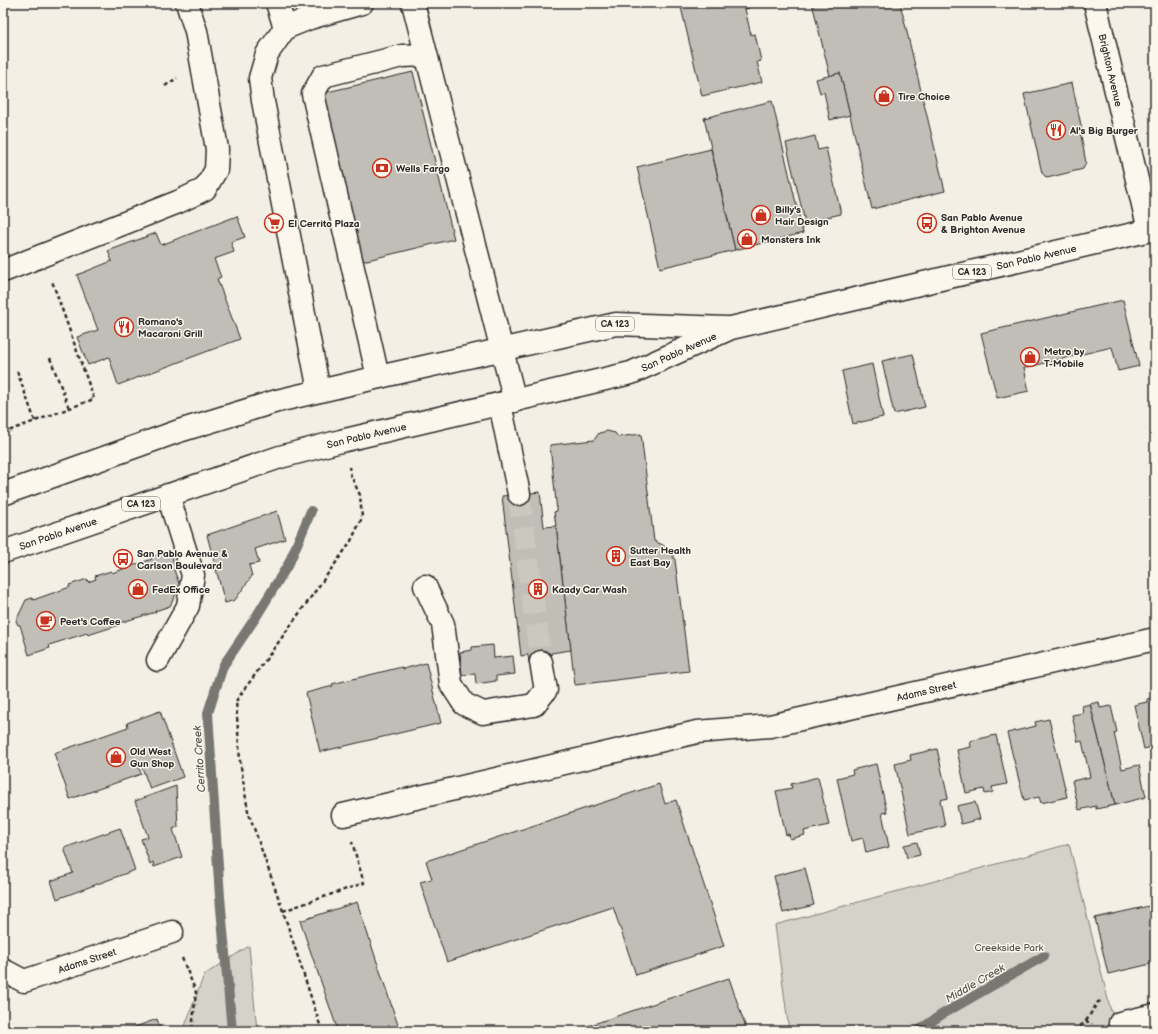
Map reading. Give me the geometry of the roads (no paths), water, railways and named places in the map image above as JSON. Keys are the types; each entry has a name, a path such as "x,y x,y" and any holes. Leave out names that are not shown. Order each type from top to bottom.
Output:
{"main road":[{"path":"3,271 205,189 216,170 216,149 198,39 187,3"},
{"path":"277,3 285,28"},
{"path":"319,391 263,101 260,78 267,54 285,28 310,18 362,3"},
{"path":"413,3 502,349 507,403 519,494"},
{"name":"Brighton Avenue","path":"1095,3 1152,229"},
{"path":"378,377 313,94 323,76 402,56 426,55"},
{"name":"San Pablo Avenue","path":"3,552 280,457 631,373 731,328 1152,229"},
{"name":"San Pablo Avenue","path":"3,494 179,431 277,401 378,377 616,324 731,328"},
{"path":"158,660 188,606 193,575 168,495"},
{"path":"425,586 442,624 450,684 464,704 483,713 534,704 546,690 542,662"},
{"name":"Adams Street","path":"343,815 697,732 770,726 1155,639"},
{"name":"Adams Street","path":"3,970 24,981 172,932"},
{"path":"1120,1023 1155,1015"}],"waterway":[{"name":"Cerrito Creek","path":"232,1031 220,897 208,713 223,666 256,617 289,563 311,511"},
{"name":"Middle Creek","path":"918,1031 941,1015 1044,956"}],"tunnel":[{"path":"519,494 541,662"}],"place":[{"name":"Tire Choice","path":"884,96"},
{"name":"Al's Big Burger","path":"1056,130"},
{"name":"Wells Fargo","path":"382,168"},
{"name":"Billy's Hair Design","path":"761,215"},
{"name":"El Cerrito Plaza","path":"274,223"},
{"name":"San Pablo Avenue & Brighton Avenue","path":"927,223"},
{"name":"Monsters Ink","path":"747,239"},
{"name":"Romano's Macaroni Grill","path":"124,327"},
{"name":"Metro by T-Mobile","path":"1030,357"},
{"name":"Sutter Health East Bay","path":"616,556"},
{"name":"San Pablo Avenue & Carlson Boulevard","path":"123,559"},
{"name":"FedEx Office","path":"138,589"},
{"name":"Kaady Car Wash","path":"538,589"},
{"name":"Peet's Coffee","path":"46,621"},
{"name":"Old West Gun Shop","path":"116,757"}],"park label":[{"name":"Creekside Park","path":"1009,947"}]}
